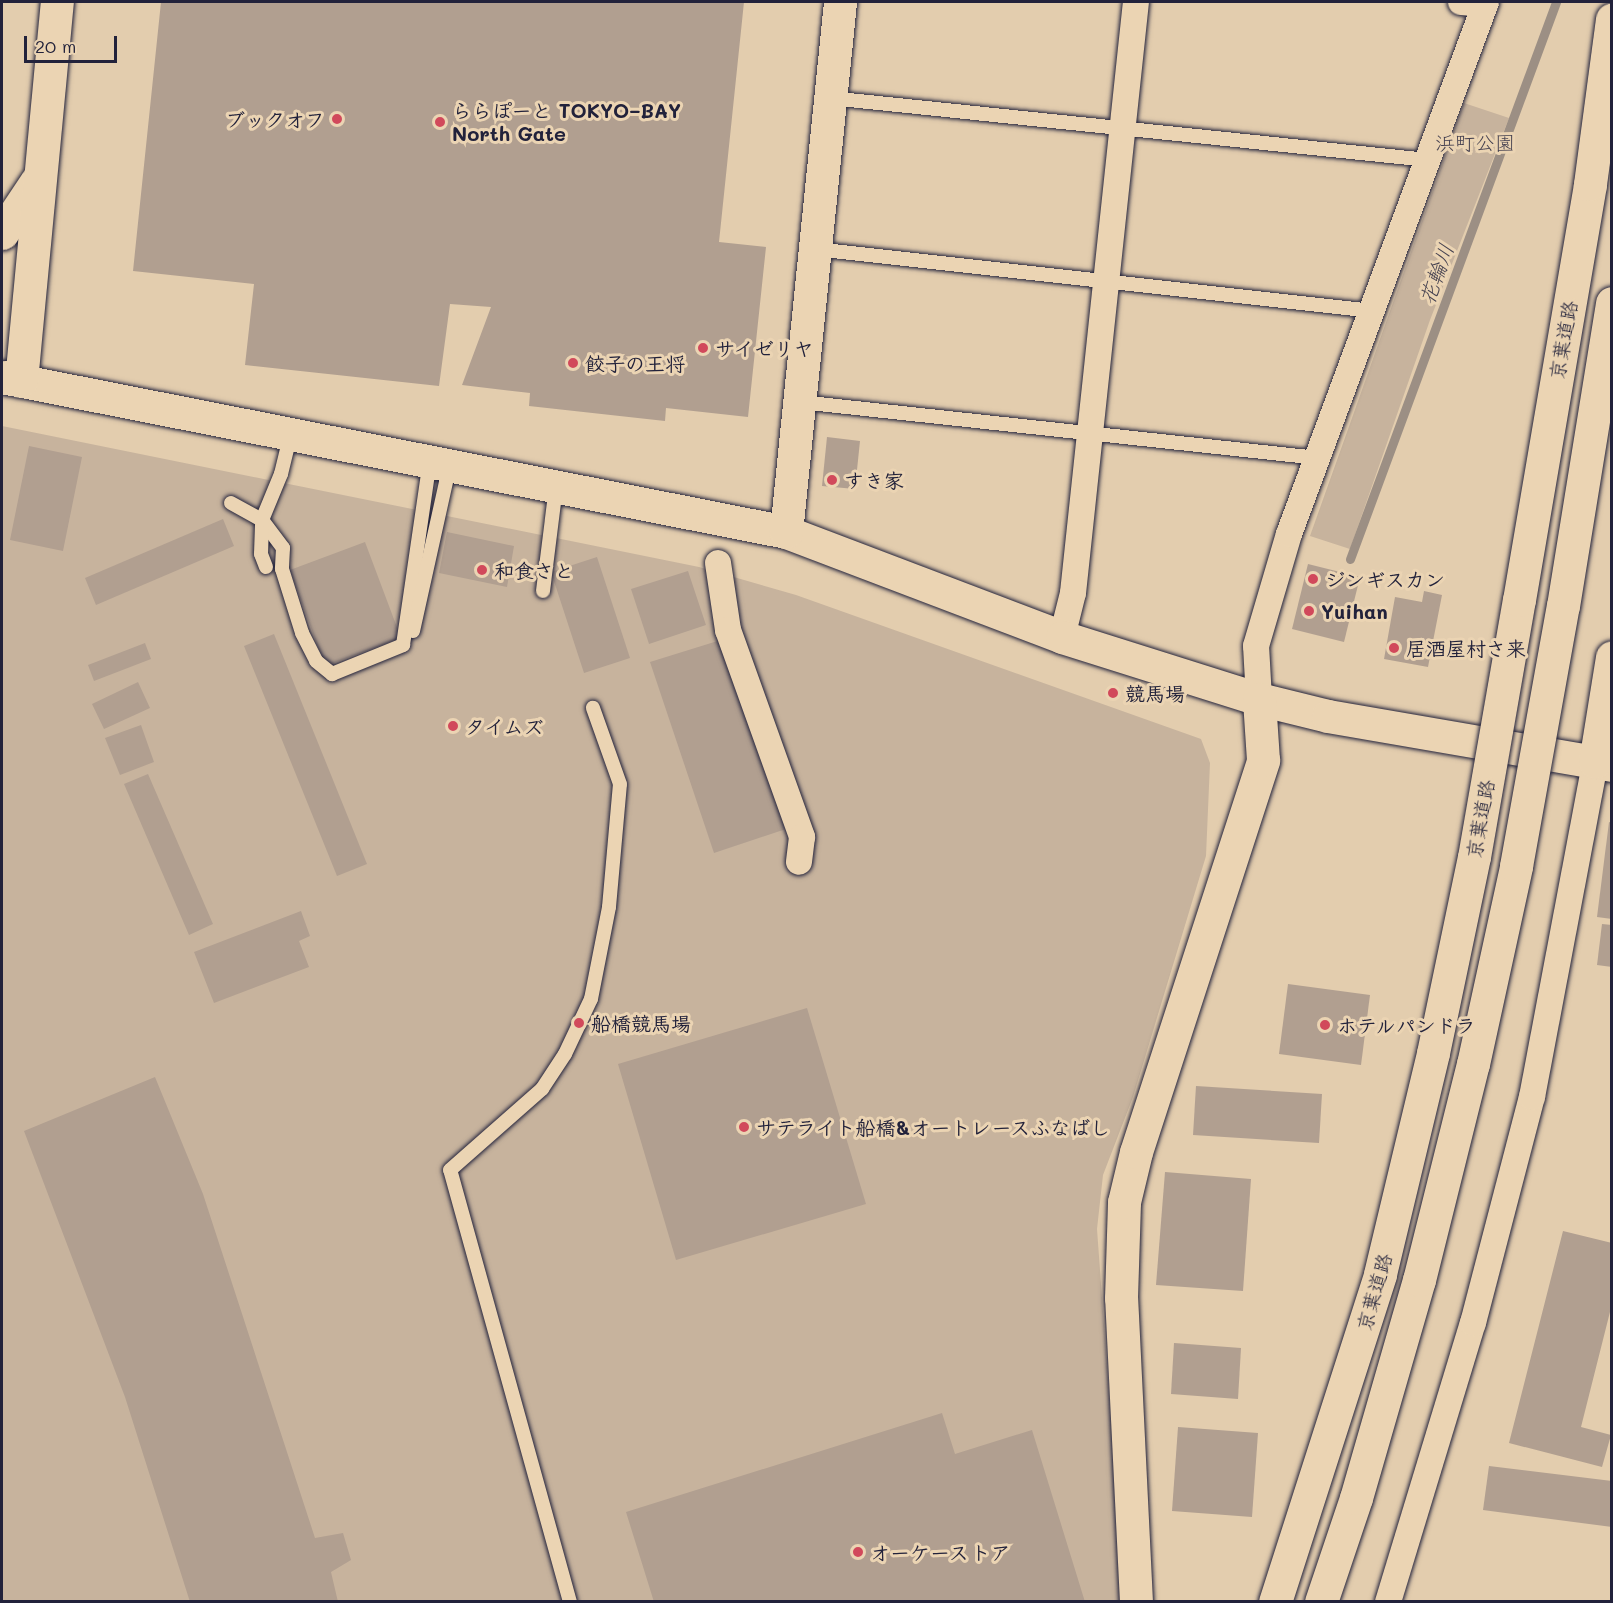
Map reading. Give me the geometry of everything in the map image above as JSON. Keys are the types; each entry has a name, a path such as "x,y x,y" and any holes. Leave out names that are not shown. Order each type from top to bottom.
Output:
{"main road":[{"path":"57,2 39,178 11,379 291,432 786,532 1062,637 1260,699 1339,718 1603,763 1611,657"},
{"path":"786,532 840,2"},
{"name":"京葉道路","path":"1275,1602 1380,1274 1433,1053 1474,857 1521,588 1590,184 1611,19"},
{"path":"2,233 39,178"},
{"name":"京葉道路","path":"1321,1602 1356,1498 1419,1280 1473,1064 1520,843 1611,303"},
{"path":"1136,1602 1122,1342 1124,1202 1136,1152 1263,760 1260,699"}],"street":[{"path":"1062,637 1073,593 1136,2"},
{"path":"1260,699 1256,646 1289,534 1428,160 1477,2"},
{"path":"718,562 728,630 802,837 799,862"},
{"path":"1389,1602 1473,1323 1532,1097 1603,763"}],"lane":[{"path":"830,98 1428,160"},
{"path":"815,249 1373,311"},
{"path":"800,402 1318,458"},
{"path":"266,567 261,554 262,520 291,432"},
{"path":"231,503 262,520 283,548 282,570 309,650 332,674 403,645 440,462"},
{"path":"413,631 440,462"},
{"path":"543,591 556,486"},
{"path":"570,1602 450,1170 542,1089 591,999 609,907 620,784 592,708"}],"green space":[{"name":"浜町公園","path":"1464,103 1509,118 1430,320 1350,549 1310,536"},
{"name":"船橋競馬場","path":"2,426 699,567 796,595 1201,739 1210,763 1206,856 1133,1097 1103,1175 1097,1229 1124,1601 2,1601"}],"building":[{"name":"ららぽーと TOKYO−BAY North Gate","path":"161,2 744,2 719,242 766,247 748,417 666,408 665,421 529,406 530,393 462,385 491,307 450,304 439,386 245,365 254,284 133,271"},
{"path":"827,437 860,441 855,489 822,486"},
{"path":"29,446 82,457 63,551 10,540"},
{"path":"223,519 234,546 96,605 85,578"},
{"path":"447,532 514,546 507,587 439,573"},
{"path":"365,542 401,638 325,666 290,570"},
{"path":"597,557 630,658 584,673 551,572"},
{"path":"1308,564 1360,577 1344,642 1292,629"},
{"path":"688,571 706,625 649,644 631,589"},
{"path":"1424,591 1442,595 1428,667 1384,659 1395,597 1422,602"},
{"path":"274,634 367,864 337,876 244,646"},
{"path":"724,639 786,829 714,853 650,662"},
{"path":"145,643 151,659 94,681 88,665"},
{"path":"138,682 150,708 104,729 92,704"},
{"path":"141,725 154,762 120,775 105,738"},
{"path":"148,774 213,924 189,935 124,784"},
{"path":"1609,822 1612,823 1612,919 1597,917"},
{"path":"301,911 310,936 299,941 309,967 214,1003 194,952"},
{"path":"1602,924 1612,925 1612,967 1597,965"},
{"name":"ホテルパンドラ","path":"1288,984 1370,995 1361,1065 1279,1054"},
{"path":"807,1008 866,1204 676,1260 618,1064"},
{"path":"155,1077 203,1194 315,1538 343,1533 351,1560 331,1572 338,1602 190,1602 125,1397 24,1131"},
{"path":"1196,1086 1322,1094 1319,1143 1193,1135"},
{"path":"1165,1172 1251,1179 1243,1291 1156,1285"},
{"path":"1563,1231 1612,1243 1612,1304 1581,1427 1611,1435 1602,1467 1509,1443"},
{"path":"1174,1343 1241,1348 1238,1399 1171,1394"},
{"path":"942,1413 955,1454 1032,1430 1085,1602 654,1602 626,1512"},
{"path":"1178,1427 1258,1433 1252,1517 1172,1511"},
{"path":"1489,1466 1612,1481 1612,1527 1483,1510"}],"waterway":[{"name":"花輪川","path":"1350,559 1556,2"}],"place":[{"name":"ブックオフ","path":"337,119"},
{"name":"ららぽーと TOKYO−BAY North Gate","path":"440,122"},
{"name":"サイゼリヤ","path":"703,348"},
{"name":"餃子の王将","path":"573,363"},
{"name":"すき家","path":"832,480"},
{"name":"和食さと","path":"482,570"},
{"name":"ジンギスカン","path":"1313,579"},
{"name":"Yuihan","path":"1309,611"},
{"name":"居酒屋村さ来","path":"1394,648"},
{"name":"競馬場","path":"1113,693"},
{"name":"タイムズ","path":"453,726"},
{"name":"船橋競馬場","path":"579,1023"},
{"name":"ホテルパンドラ","path":"1325,1025"},
{"name":"サテライト船橋&オートレースふなばし","path":"744,1127"},
{"name":"オーケーストア","path":"858,1552"}]}
